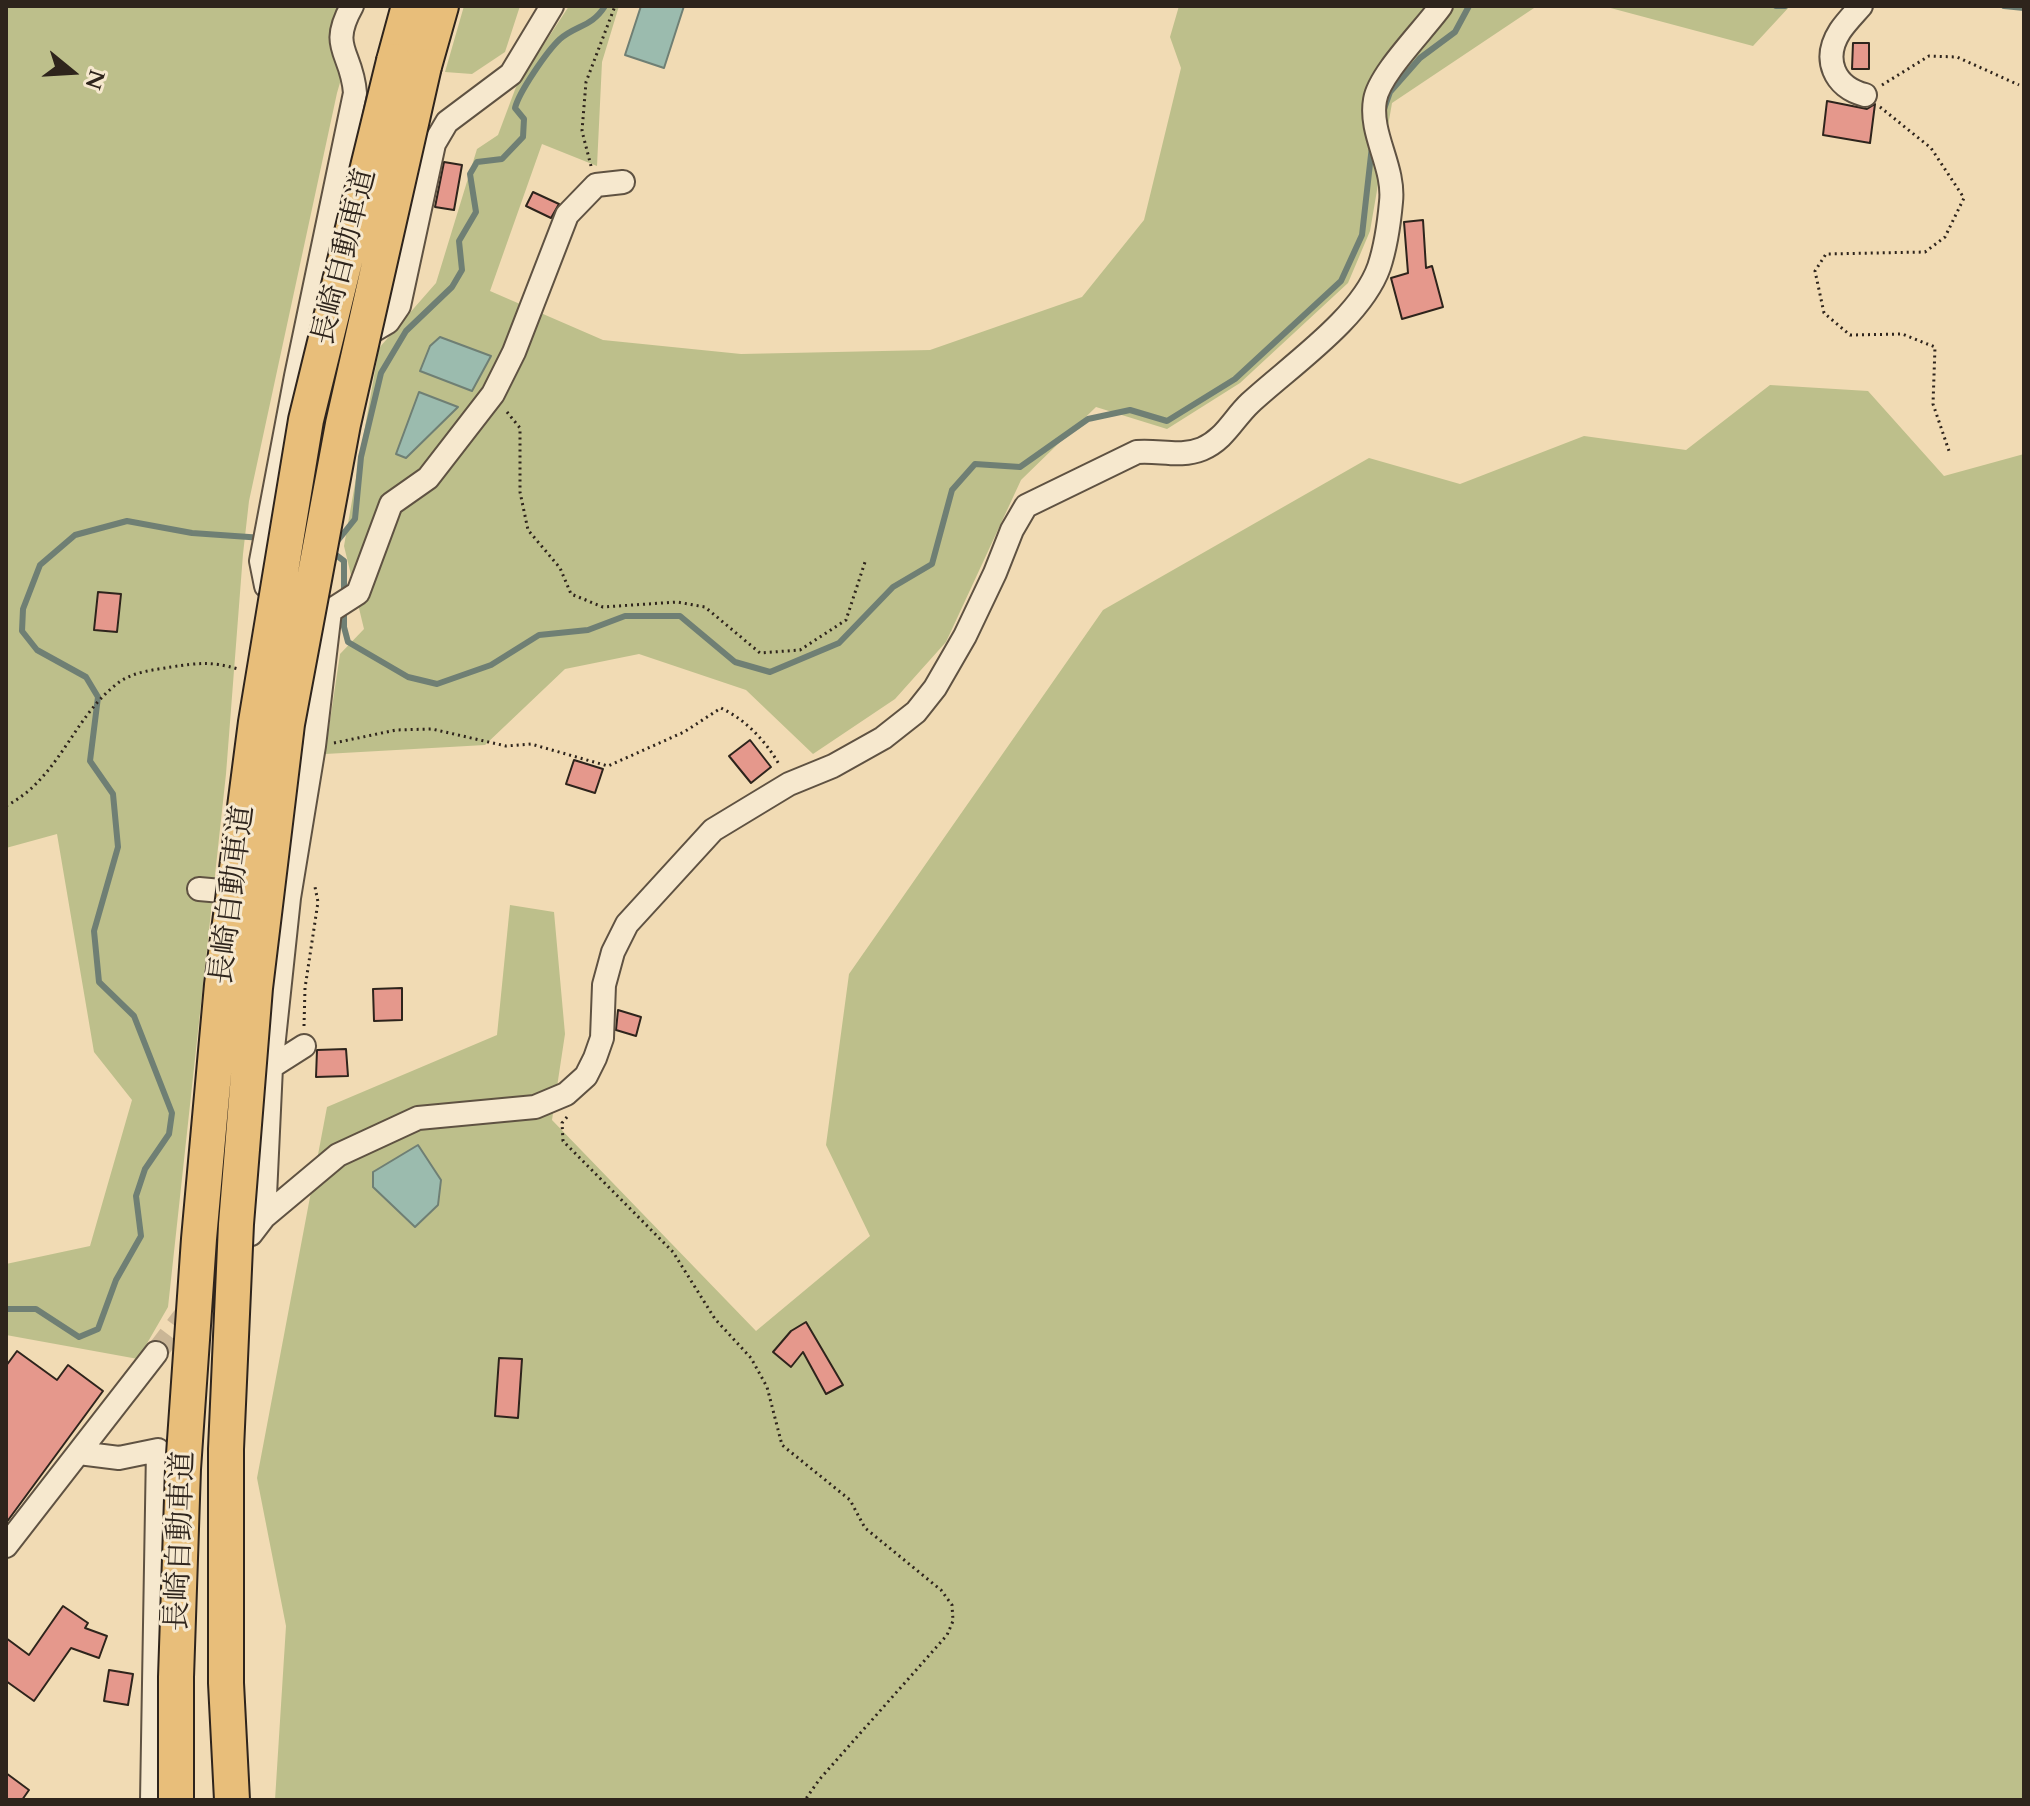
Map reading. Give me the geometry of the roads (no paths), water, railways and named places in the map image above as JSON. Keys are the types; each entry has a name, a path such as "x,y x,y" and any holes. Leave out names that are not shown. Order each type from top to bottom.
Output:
{"highway":[{"name":"長崎自動車道","path":"232,1800 226,1683 226,1449 236,1224 255,988 287,724 409,63 409,6"},
{"name":"長崎自動車道","path":"176,1800 176,1677 183,1469 199,1239 222,985 256,722 306,420 409,63 441,6"}],"street":[{"path":"330,611 266,586 261,561 355,93 354,73 341,45 341,26 352,6"},
{"path":"296,376 388,322 399,306 434,144 447,122 511,74 552,6"},
{"path":"330,611 314,746 289,898 258,1225 338,1155 418,1118 535,1107 566,1094 586,1076 595,1058 602,1038 604,985 613,952 627,924 713,830 789,784 833,766 883,738 916,712 935,688 965,636 1012,530 1026,506 1137,452 1153,450 1177,455 1203,448 1225,435 1246,407 1350,316 1378,270 1392,197 1389,169 1375,114 1375,99 1381,81 1441,6"},
{"path":"1861,6 1839,32 1832,62 1833,72 1849,91 1865,95"},
{"path":"330,611 358,593 391,504 428,478 493,394 514,352 567,215 596,185 623,182"},
{"path":"199,889 289,898"},
{"path":"271,1067 304,1046"},
{"path":"6,1546 156,1353"},
{"path":"79,1453 119,1458 158,1450 152,1800"}],"waterway":[{"path":"335,544 355,519 361,457 381,373 406,331 452,287 462,270 459,241 476,212 470,174 477,162 502,159 523,137 524,119 515,108 528,82 560,39 595,18 605,6"},
{"path":"1384,109 1390,92 1420,58 1455,32 1469,6"},
{"path":"1776,6 1785,6"},
{"path":"2004,6 2024,8"},
{"path":"344,610 348,642 408,677 437,684 491,665 539,635 588,630 625,616 680,616 735,662 770,672 839,643 893,587 932,564 952,490 975,464 1020,467 1088,419 1130,410 1167,421 1235,379 1341,281 1362,235 1372,146"},
{"path":"6,1309 36,1309 79,1337 98,1329 116,1280 141,1236 136,1196 145,1169 169,1134 172,1113 134,1016 99,982 94,931 118,847 113,794 90,761 98,697 86,677 37,650 22,631 23,609 40,565 75,535 127,521 192,533 263,538"},
{"path":"332,552 344,561 344,595"}],"tunnel":[{"path":"156,1353 237,1250"}]}
